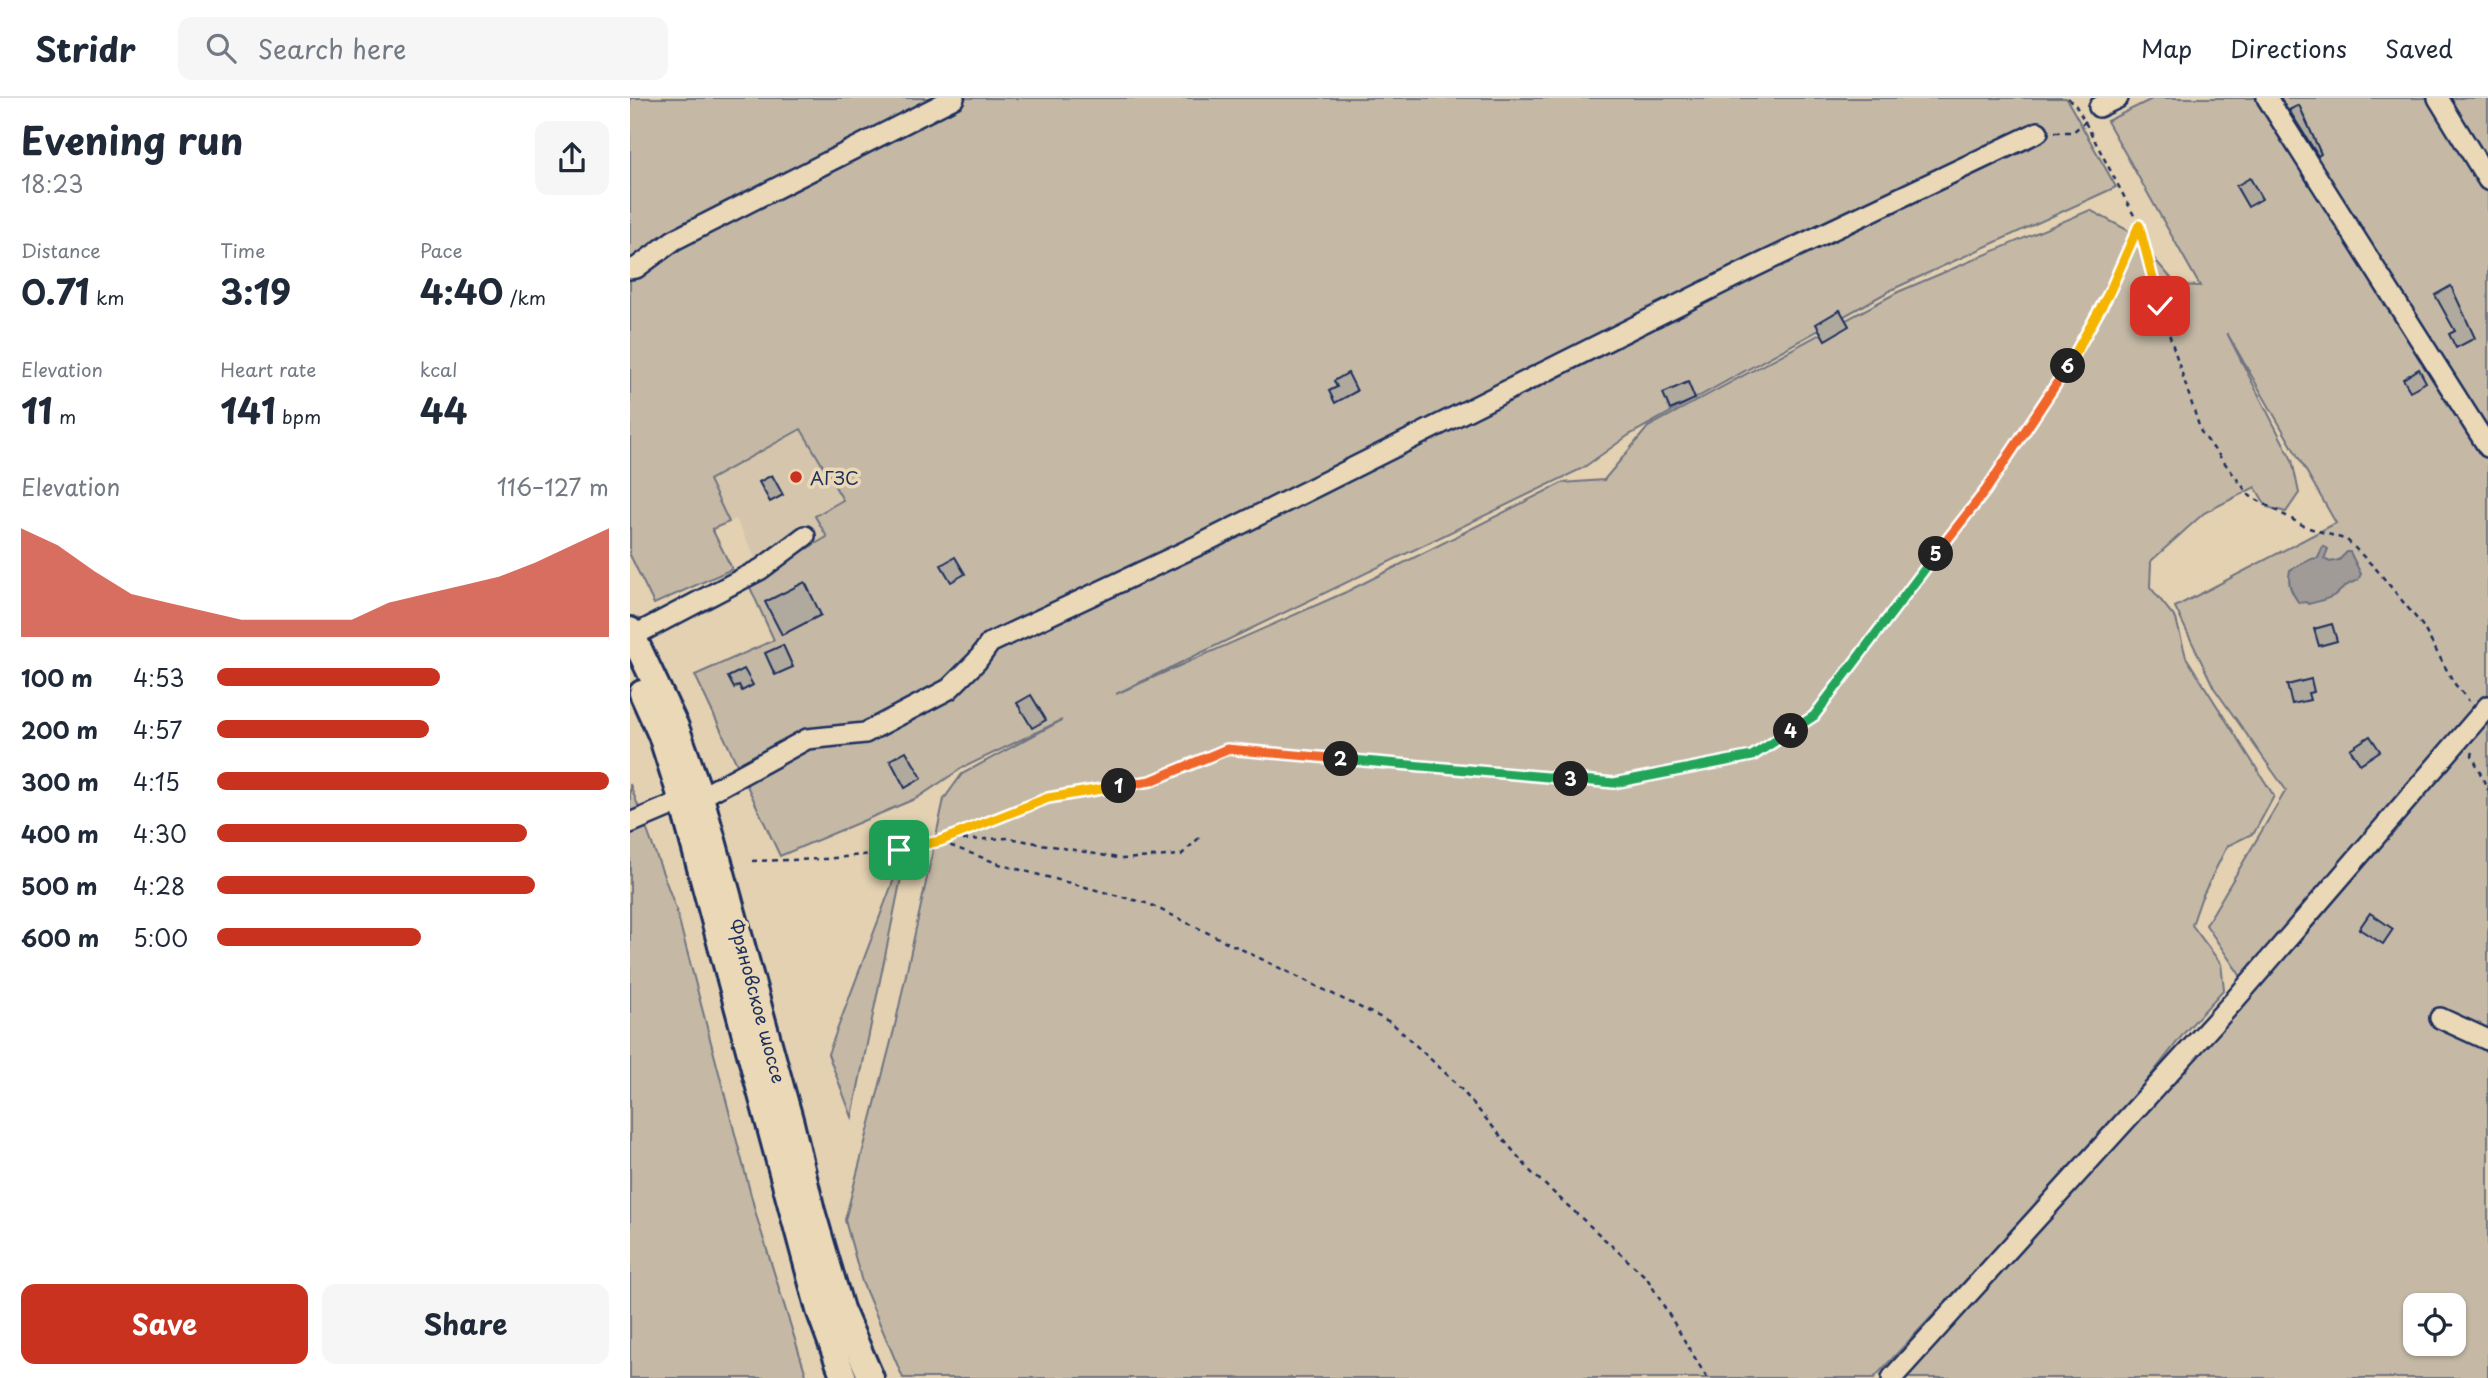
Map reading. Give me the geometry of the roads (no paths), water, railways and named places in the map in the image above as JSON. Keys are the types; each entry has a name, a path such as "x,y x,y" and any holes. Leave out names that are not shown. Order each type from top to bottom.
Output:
{"main road":[{"name":"Фряновское шоссе","path":"632,633 676,727 813,1285 844,1378"},
{"name":"Фряновское шоссе","path":"630,667 692,799 791,1123 812,1211 841,1309 871,1378"}],"street":[{"path":"630,269 636,268 674,240 954,98"},
{"path":"2092,115 2118,98"},
{"path":"2267,98 2488,447"},
{"path":"2438,98 2488,180"},
{"path":"630,823 692,799 807,739 865,733 950,689 990,643 1201,544 1754,267 2038,132"},
{"path":"632,633 761,569 805,536"},
{"path":"1892,1378 2233,1002 2484,711"},
{"path":"2440,1018 2488,1040"}],"place":[{"name":"АГЗС","path":"796,477"}]}
